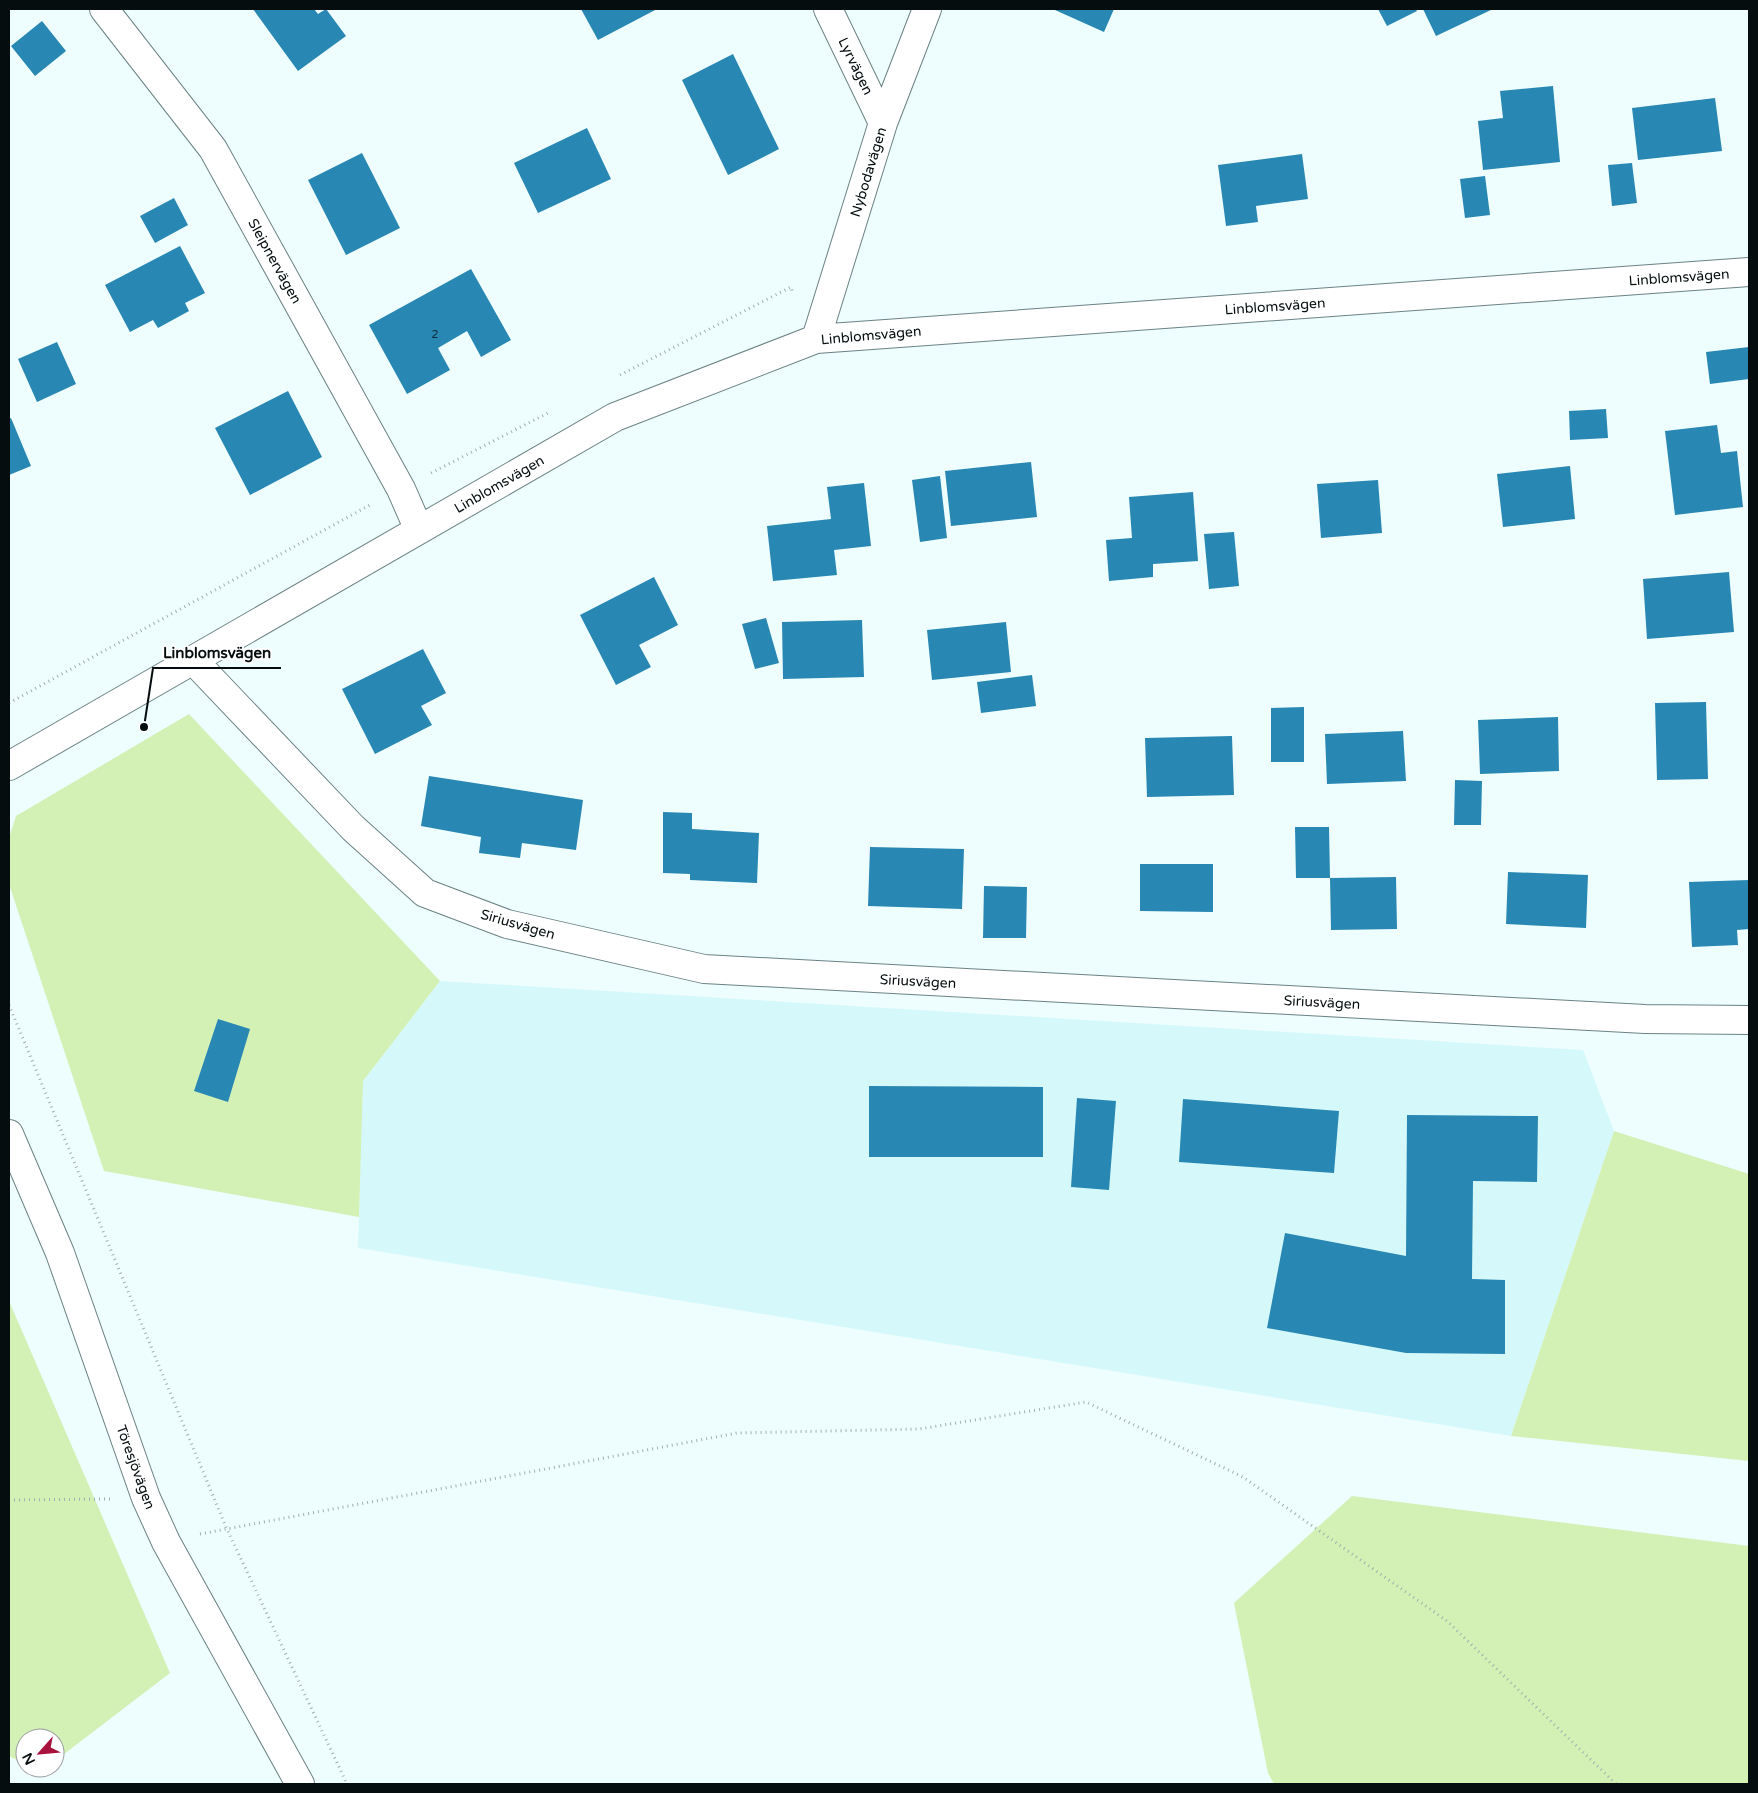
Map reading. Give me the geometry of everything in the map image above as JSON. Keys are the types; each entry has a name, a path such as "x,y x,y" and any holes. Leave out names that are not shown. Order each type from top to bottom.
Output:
{"street":[{"name":"Sleipnervägen","path":"104,9 213,149 401,489 419,530"},
{"name":"Lyrvägen","path":"828,9 883,123"},
{"name":"Nybodavägen","path":"816,339 883,123 927,9"},
{"name":"Linblomsvägen","path":"9,766 616,417 816,339 1749,272"},
{"name":"Siriusvägen","path":"192,660 352,828 424,893 507,924 704,970 1645,1019 1749,1020"},
{"name":"Töresjövägen","path":"9,1134 60,1253 146,1498 166,1542 300,1784"}],"path":[{"path":"9,1005 226,1527 347,1784"},
{"path":"166,1542 226,1527 737,1433 919,1429 1086,1402 1243,1477 1447,1621 1616,1784"},
{"path":"9,1500 146,1498"}],"shaded area":[{"path":"440,981 1583,1050 1614,1131 1511,1436 358,1248 363,1081"}],"green space":[{"path":"189,714 440,981 363,1081 359,1217 104,1171 9,884 9,838 16,816"},
{"path":"1614,1131 1749,1174 1749,1461 1511,1436"},
{"path":"9,1301 170,1673 65,1753 65,1728 15,1728 15,1759 9,1756"},
{"path":"1352,1496 1749,1546 1749,1784 1274,1784 1268,1773 1234,1603"}],"building":[{"path":"253,9 314,9 318,14 326,9 346,36 298,71"},
{"path":"581,9 657,9 598,40"},
{"path":"1056,9 1114,9 1104,32"},
{"path":"1378,9 1416,9 1417,11 1387,26"},
{"path":"1423,9 1493,9 1436,36"},
{"path":"42,21 66,51 35,76 11,46"},
{"path":"733,54 779,149 728,175 682,80"},
{"path":"1553,86 1560,162 1483,170 1478,121 1503,118 1500,91"},
{"path":"1715,98 1722,151 1638,160 1632,108"},
{"path":"587,128 611,179 538,213 514,163"},
{"path":"362,153 400,228 346,255 308,180"},
{"path":"1302,154 1308,199 1256,206 1258,222 1226,226 1218,165"},
{"path":"1632,163 1637,203 1612,206 1608,165"},
{"path":"1485,176 1490,215 1465,218 1460,179"},
{"path":"174,198 188,225 155,243 140,216"},
{"path":"180,246 205,293 185,303 189,311 158,328 153,320 130,332 105,285"},
{"path":"471,269 511,340 481,357 467,331 438,348 450,370 407,394 369,325"},
{"path":"57,342 76,384 37,402 18,359"},
{"path":"1749,347 1749,379 1710,384 1706,352"},
{"path":"288,391 322,457 250,495 215,428"},
{"path":"1606,409 1608,438 1570,440 1569,411"},
{"path":"11,418 31,466 9,475 9,419"},
{"path":"1717,425 1721,453 1737,451 1743,507 1675,515 1665,431"},
{"path":"1031,462 1037,517 951,526 945,471"},
{"path":"1570,466 1575,519 1503,527 1497,474"},
{"path":"940,476 947,538 920,542 912,480"},
{"path":"1378,480 1382,533 1321,538 1317,484"},
{"path":"864,483 871,546 834,550 837,575 773,581 767,526 831,519 827,487"},
{"path":"1193,492 1198,561 1153,564 1153,577 1109,581 1106,540 1132,538 1129,497"},
{"path":"1234,532 1239,586 1209,589 1204,534"},
{"path":"1729,572 1734,632 1647,639 1643,579"},
{"path":"654,577 678,625 639,645 651,667 616,685 580,615"},
{"path":"766,618 779,663 755,669 742,624"},
{"path":"862,620 864,677 783,679 782,622"},
{"path":"1006,622 1011,672 932,680 927,630"},
{"path":"423,649 446,693 421,706 432,725 375,754 342,689"},
{"path":"1032,675 1036,706 981,713 977,682"},
{"path":"1706,702 1708,779 1657,780 1655,703"},
{"path":"1304,707 1304,762 1271,762 1271,708"},
{"path":"1558,717 1559,771 1480,774 1478,720"},
{"path":"1403,731 1406,781 1327,784 1325,734"},
{"path":"1232,736 1234,795 1147,797 1145,738"},
{"path":"429,776 583,800 576,850 522,843 520,858 479,853 481,837 421,826"},
{"path":"1455,780 1482,781 1481,825 1454,825"},
{"path":"663,812 692,813 692,829 759,833 757,883 690,880 690,874 663,873"},
{"path":"1295,827 1329,827 1330,878 1296,878"},
{"path":"870,847 964,849 962,909 868,906"},
{"path":"1140,864 1213,864 1213,912 1140,911"},
{"path":"1508,872 1588,875 1586,928 1506,924"},
{"path":"1396,877 1397,929 1331,930 1330,878"},
{"path":"1749,880 1749,929 1737,930 1738,945 1692,947 1689,882"},
{"path":"984,886 1027,887 1026,938 983,938"},
{"path":"218,1019 250,1029 228,1102 194,1091"},
{"path":"869,1086 1043,1087 1043,1157 869,1157"},
{"path":"1077,1098 1116,1101 1109,1190 1071,1187"},
{"path":"1183,1099 1339,1111 1334,1173 1179,1162"},
{"path":"1407,1115 1538,1116 1537,1182 1473,1181 1472,1279 1505,1280 1505,1354 1406,1353 1267,1328 1285,1233 1406,1256"}],"place":[{"name":"Linblomsvägen","path":"144,727"}]}
